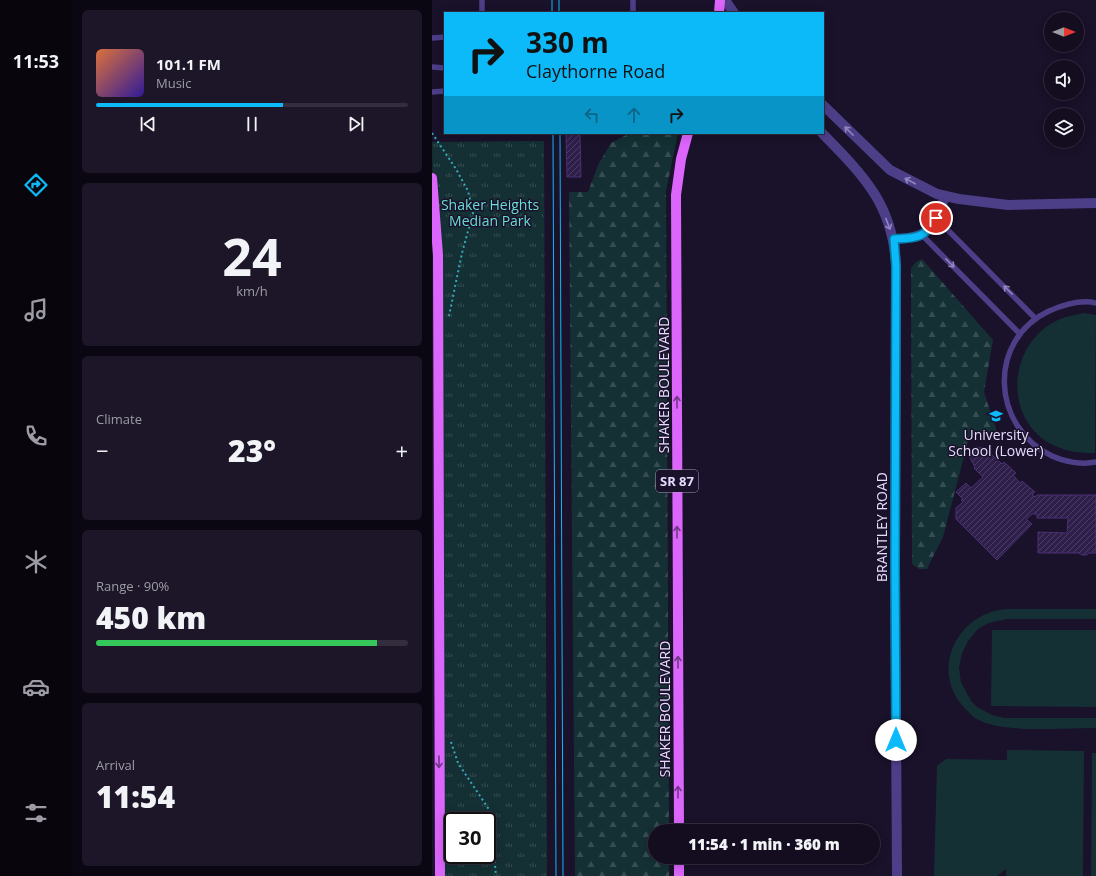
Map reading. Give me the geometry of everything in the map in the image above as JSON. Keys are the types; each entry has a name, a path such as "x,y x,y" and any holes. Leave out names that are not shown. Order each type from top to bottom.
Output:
{"main road":[{"path":"719,12 721,0"},
{"name":"SHAKER BOULEVARD","path":"679,824 676,208 679,169 688,134"},
{"path":"432,178 438,255 440,876"},
{"path":"679,864 679,876"}],"street":[{"path":"721,0 724,12"},
{"path":"725,0 733,12"},
{"path":"824,106 890,170 909,181 945,197 1008,205 1096,203"},
{"name":"BRANTLEY ROAD","path":"823,134 858,170 869,184 881,207 894,239 896,266 895,566 897,876"},
{"path":"894,239 912,238 922,235 930,228 945,197"}],"lane":[{"path":"482,0 482,12"},
{"path":"633,0 633,12"},
{"path":"432,38 444,37"},
{"path":"432,67 444,68"},
{"path":"432,92 444,91"},
{"path":"936,218 1035,318"},
{"path":"922,235 1020,334"},
{"path":"1096,303 1064,304 1035,318 1020,334 1009,353 1004,380 1007,406 1019,430 1038,449 1062,461 1089,464 1096,462"}],"path":[{"path":"432,133 456,169 465,186 472,204 473,213 450,305 449,322"},
{"path":"451,736 453,754 490,811 496,876"}],"green space":[{"path":"628,134 678,134 666,191 669,824 648,824 648,864 669,864 669,876 575,876 569,192 588,192 598,165 611,143"},
{"name":"Shaker Heights Median Park","path":"544,141 547,876 440,876 432,142"},
{"path":"922,259 993,340 984,392 999,438 973,434 968,441 943,537 927,569 919,569 912,564 911,268 916,262"},
{"path":"1084,313 1096,315 1095,453 1074,452 1053,445 1036,433 1025,417 1019,400 1018,380 1021,362 1030,344 1043,330 1060,319"},
{"path":"1007,609 1096,609 1096,619 1007,619 989,623 978,629 968,641 962,653 959,668 961,682 971,701 977,707 992,715 1004,718 1096,718 1096,728 1037,729 992,725 978,720 962,705 953,690 949,674 950,659 954,644 963,631 975,620 990,612"},
{"path":"992,630 1096,630 1096,707 991,706"},
{"path":"1007,750 1084,751 1083,876 1006,876 1006,869 997,876 934,876 937,766 946,759 1007,760"},
{"path":"1092,753 1096,753 1096,876 1091,876"}],"building":[{"path":"566,134 580,134 581,177 567,177"},
{"path":"976,447 984,448 1002,464 1004,462 1016,473 1013,475 1020,483 1022,481 1035,492 1032,494 1035,497 1037,495 1096,495 1096,553 1082,555 1079,553 1038,553 1038,532 1067,533 1068,518 1037,518 1037,514 1032,514 1026,519 1032,524 997,560 956,519 956,508 963,502 961,500 963,499 956,492 966,483 971,488 983,477 974,468 975,467 970,458 970,452"}],"tram line":[{"path":"552,0 552,12"},
{"path":"559,0 559,12"},
{"path":"553,134 556,876"},
{"path":"560,134 563,876"}],"place":[{"name":"University School (Lower)","path":"996,416"}],"route":[{"path":"896,740 896,266 894,239 917,238 930,228 936,218"}]}
